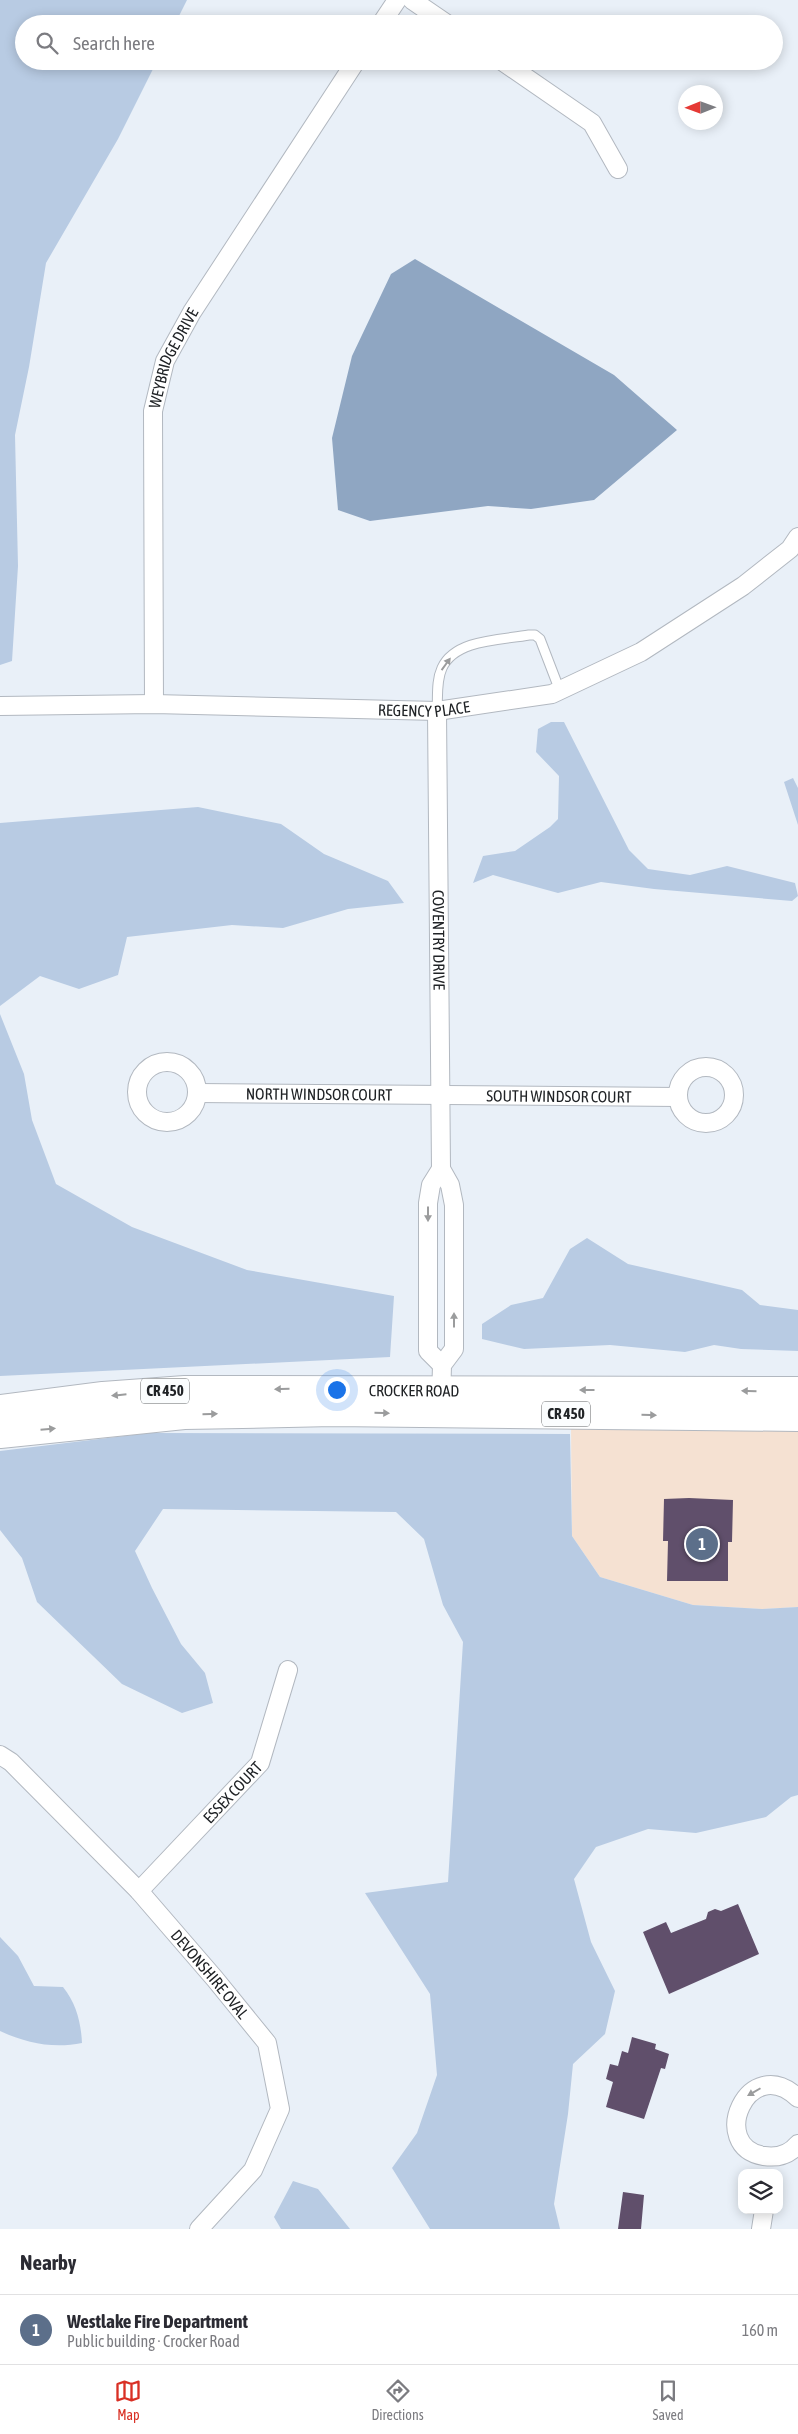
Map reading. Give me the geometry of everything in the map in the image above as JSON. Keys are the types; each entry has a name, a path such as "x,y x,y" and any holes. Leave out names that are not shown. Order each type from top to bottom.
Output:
{"main road":[{"name":"CROCKER ROAD","path":"0,1410 141,1392 330,1389 798,1391"},
{"name":"CROCKER ROAD","path":"0,1434 442,1389 798,1417"}],"street":[{"path":"387,15 396,0"},
{"path":"412,0 434,15"},
{"name":"WEYBRIDGE DRIVE","path":"154,704 153,411 165,361 192,312 350,70"},
{"path":"515,70 592,123 618,169"},
{"name":"REGENCY PLACE","path":"0,706 154,704 437,711 552,694 641,652 743,586 795,547"},
{"name":"COVENTRY DRIVE","path":"437,711 441,1169 453,1195 454,1224 454,1350 442,1389"},
{"name":"NORTH WINDSOR COURT","path":"197,1093 441,1095"},
{"name":"SOUTH WINDSOR COURT","path":"441,1095 678,1096"},
{"name":"COVENTRY DRIVE","path":"441,1169 431,1185 428,1203 428,1351 442,1389"},
{"name":"ESSEX COURT","path":"139,1891 260,1762 288,1670"},
{"name":"DEVONSHIRE OVAL","path":"0,1755 11,1762 139,1891 267,2043 280,2109 253,2170 198,2229"},
{"path":"798,2098 788,2090 776,2086 765,2086 754,2090 745,2097 739,2107 736,2118 737,2130 742,2141 749,2150 760,2155 770,2165 798,2144"},
{"path":"761,2229 763,2214"}],"lane":[{"path":"437,711 438,683 442,667 459,650 472,645 529,635 535,635 540,639 545,648 560,691"}],"shaded area":[{"path":"0,0 187,0 180,15 15,15 15,70 152,70 118,139 46,263 29,367 15,435 18,566 12,661 0,665"},
{"path":"415,259 614,375 677,430 594,500 531,509 488,506 370,521 338,510 332,438 352,356 391,274"},
{"path":"551,722 564,722 629,850 648,869 690,875 727,866 795,883 798,896 792,901 654,889 601,882 558,893 493,875 473,883 483,856 515,851 550,827 558,819 559,776 536,752 538,729"},
{"path":"793,778 798,788 798,825 784,782"},
{"path":"198,807 281,824 324,854 388,881 404,903 348,909 283,928 232,925 127,937 118,975 79,989 40,976 0,1006 0,823"},
{"path":"0,1014 24,1074 32,1120 56,1184 132,1227 247,1270 394,1296 390,1357 0,1376"},
{"path":"587,1238 628,1264 742,1290 760,1305 798,1310 798,1351 741,1349 714,1345 685,1352 610,1345 524,1349 482,1339 482,1324 511,1305 543,1298 570,1249"},
{"path":"571,1426 798,1426 798,1607 762,1609 693,1605 600,1577 572,1536"},
{"path":"149,1433 570,1434 572,1536 600,1577 693,1605 762,1609 798,1607 798,1795 791,1797 766,1817 696,1833 648,1829 596,1847 574,1879 591,1942 615,1991 605,2034 573,2064 568,2114 554,2204 560,2229 430,2229 392,2168 417,2133 437,2075 430,1994 365,1893 448,1882 463,1642 443,1605 424,1539 396,1512 163,1509 135,1551 181,1644 205,1673 213,1703 182,1713 122,1684 37,1602 22,1558 0,1530 0,1451"},
{"path":"0,1937 18,1956 34,1986 63,1987 77,2013 82,2043 71,2045 40,2044 0,2031"},
{"path":"293,2181 318,2189 350,2229 281,2229 274,2217"}],"building":[{"path":"664,1499 733,1500 732,1542 728,1542 728,1581 667,1581 668,1541 663,1541"},
{"path":"738,1904 759,1954 669,1994 643,1932 666,1922 671,1933 706,1919 708,1912 715,1909 721,1911"},
{"path":"632,2037 656,2044 655,2049 669,2054 665,2069 661,2068 644,2119 606,2107 613,2082 606,2079 610,2064 618,2066 622,2051 628,2053"},
{"path":"623,2192 644,2195 641,2229 618,2229"}],"place":[{"name":"Westlake Fire Department","path":"702,1544"}]}
